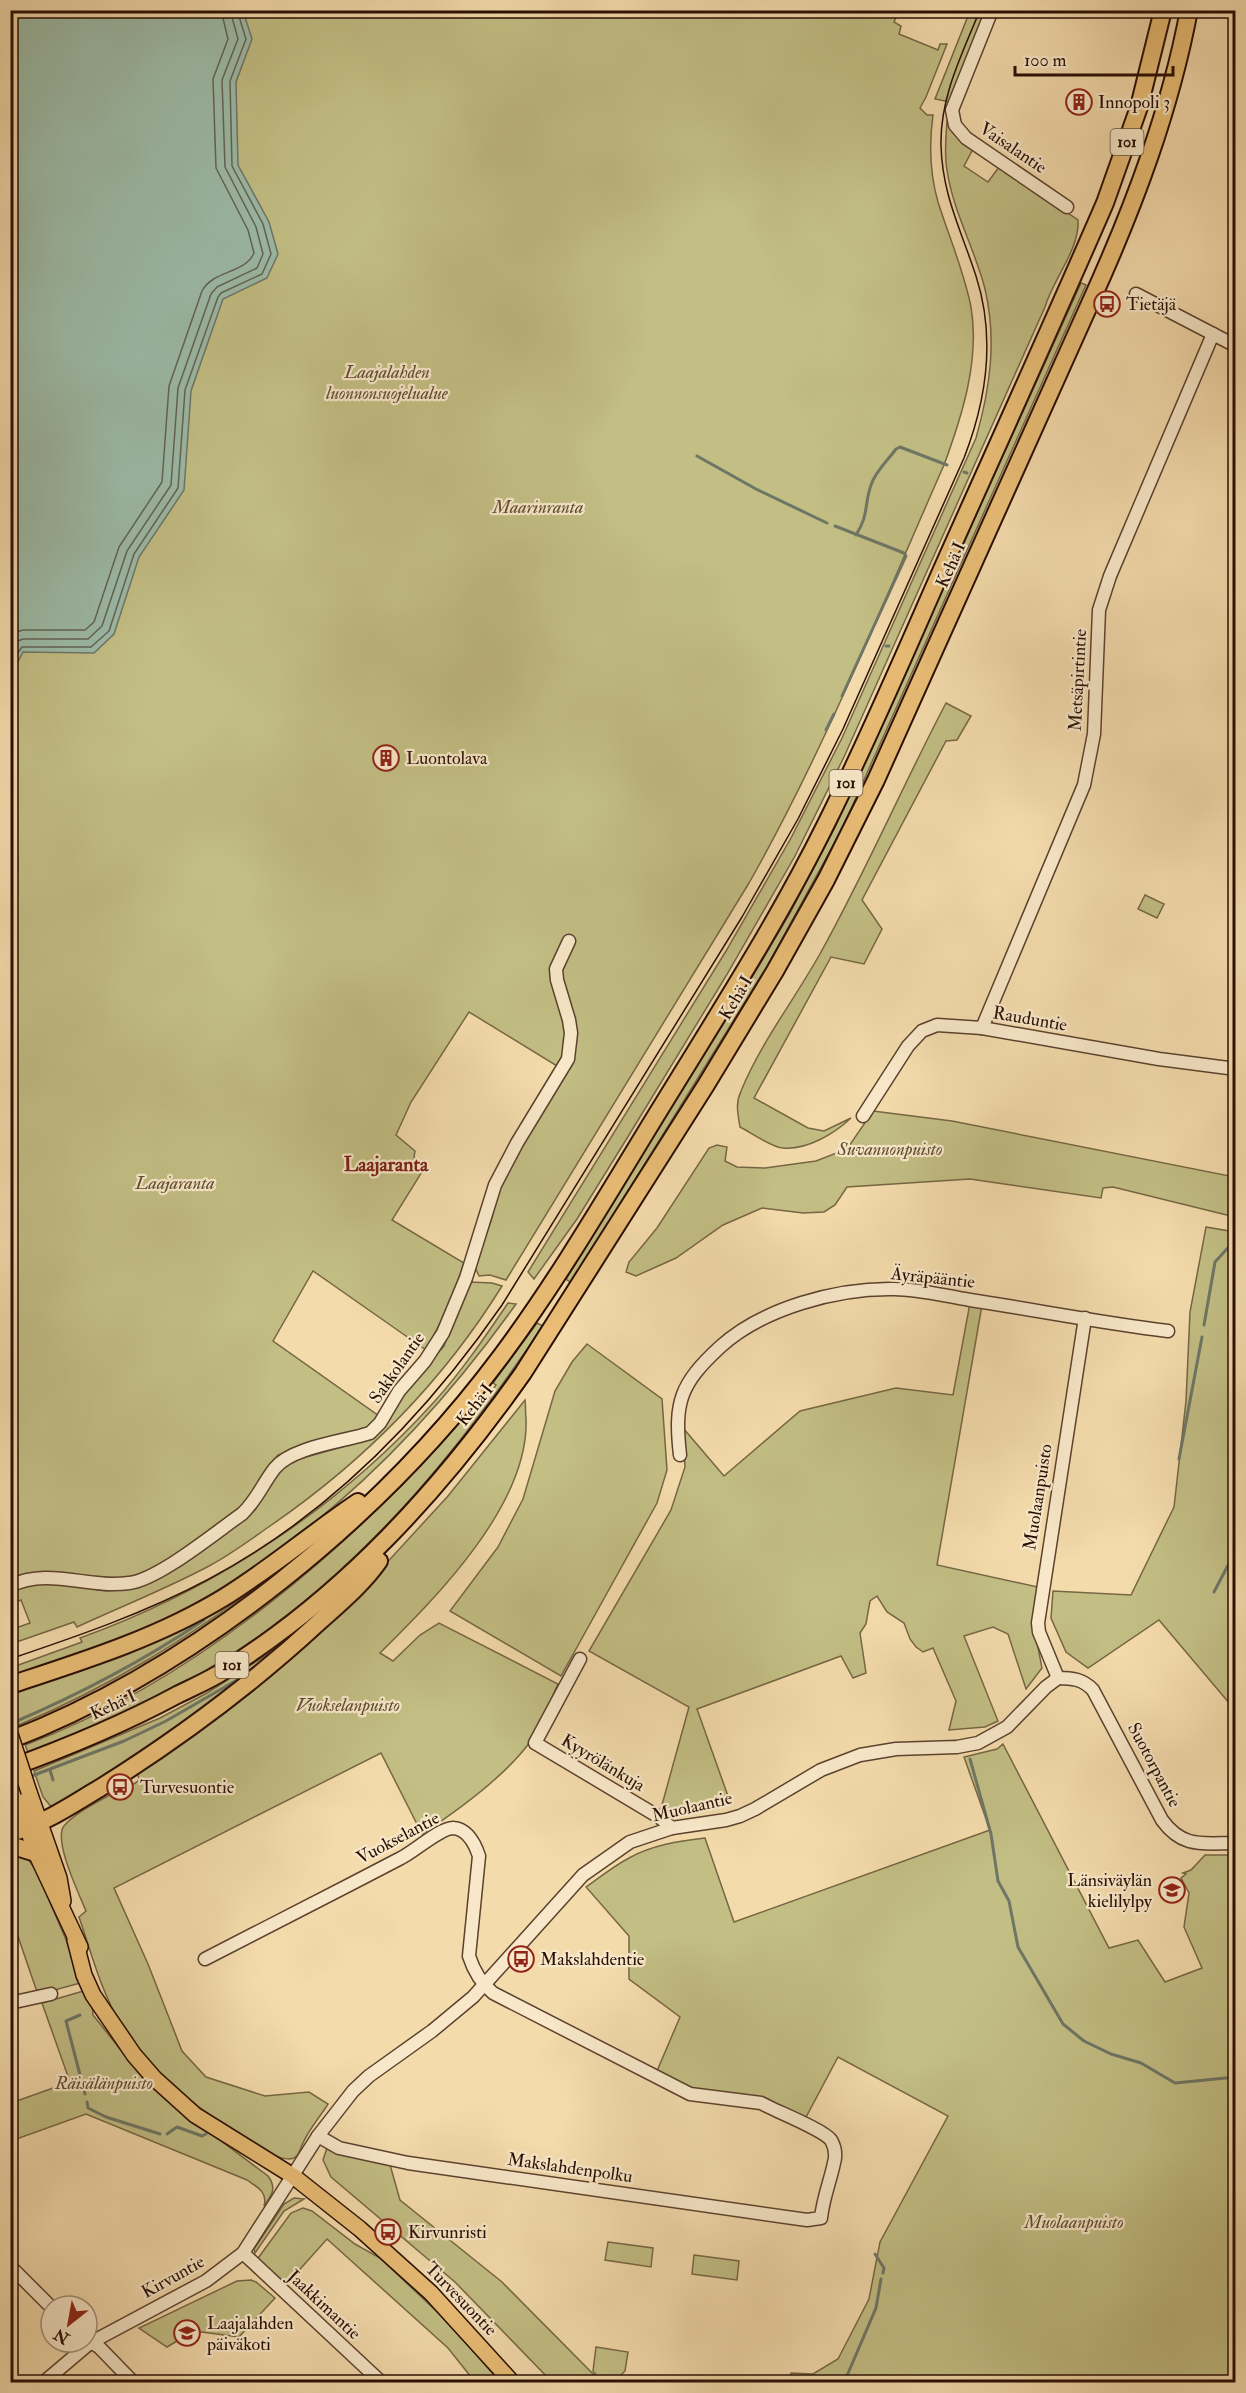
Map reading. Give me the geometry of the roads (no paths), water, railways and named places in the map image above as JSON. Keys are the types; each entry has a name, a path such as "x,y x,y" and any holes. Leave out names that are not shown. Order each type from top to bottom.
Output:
{"highway":[{"name":"Kehä I","path":"10,1740 90,1705 152,1671 199,1641 270,1590 351,1521 394,1479 470,1395 547,1290 752,959 827,822 1105,203 1139,106 1163,10"},
{"name":"Kehä I","path":"10,1768 119,1726 224,1671 301,1617 367,1560 418,1506 492,1417 551,1331 775,971 850,835 1092,299 1136,196 1159,132 1180,56 1189,10"},
{"path":"10,1685 146,1638 185,1618 264,1571 344,1512 394,1479"},
{"path":"10,1833 54,1816 160,1748 264,1670 338,1604 375,1567 418,1506"},
{"path":"10,1845 36,1853"}],"main road":[{"name":"Turvesuontie","path":"10,1734 23,1794 58,1878 65,1913"},
{"name":"Turvesuontie","path":"10,1778 23,1794"},
{"name":"Turvesuontie","path":"34,1825 36,1853 48,1882 65,1913 84,1975 93,1995 134,2055 178,2102 217,2131 316,2193 398,2262 451,2314 512,2382"}],"street":[{"name":"Vaisalantie","path":"992,10 953,106 955,126 966,138 1067,207"},
{"path":"1136,294 1236,346"},
{"name":"Metsäpirtintie","path":"982,1028 1083,789 1094,734 1100,610 1110,576 1213,334"},
{"name":"Sakkolantie","path":"10,1586 23,1581 52,1577 113,1585 132,1583 150,1577 242,1514 255,1501 275,1468 285,1458 363,1435 380,1423 399,1391 425,1360 443,1333 465,1278 495,1185 517,1143 568,1059 571,1033 556,969 569,941"},
{"name":"Rauduntie","path":"863,1116 908,1046 922,1031 945,1024 982,1028 1150,1058 1236,1069"},
{"name":"Äyräpääntie","path":"680,1455 677,1430 681,1395 690,1380 728,1340 783,1309 835,1293 894,1289 1168,1331"},
{"name":"Muolaanpuisto","path":"1058,1678 1039,1632 1038,1623 1086,1318"},
{"name":"Kyyrölänkuja","path":"580,1659 535,1743 659,1817 672,1828"},
{"name":"Muolaantie","path":"292,2176 334,2114 369,2076 459,2010 484,1986 583,1875 630,1842 672,1828 740,1816 821,1770 860,1755 896,1749 957,1747 988,1739 1007,1727 1046,1687 1058,1678"},
{"name":"Suotorpantie","path":"1058,1678 1083,1681 1093,1690 1162,1820 1175,1835 1192,1843 1236,1843"},
{"name":"Vuokselantie","path":"205,1959 408,1854 444,1830 453,1828 466,1834 475,1843 479,1856 470,1956 475,1971 484,1986"},
{"name":"Makslahdenpolku","path":"318,2136 339,2148 408,2163 807,2220 821,2217 823,2196 835,2161 835,2151 831,2140 822,2133 761,2103 690,2094 497,1996 484,1986"},
{"path":"10,2003 51,1994"},
{"name":"Kirvuntie","path":"99,2336 206,2281 243,2253 292,2176"},
{"name":"Jaakkimantie","path":"243,2253 381,2382"},
{"path":"10,2266 39,2295"},
{"path":"99,2347 133,2382"},
{"name":"Kirvuntie","path":"44,2382 74,2354"}],"water":[{"path":"11,10 243,11 252,39 236,82 238,165 269,222 278,254 267,278 223,299 191,391 184,490 139,557 114,634 94,653 23,652 11,675"},
{"path":"10,823 18,858 17,875 11,893"}],"waterway":[{"path":"856,535 865,516 873,480 896,449 900,447 947,465"},
{"path":"697,456 756,489 827,523"},
{"path":"835,526 904,553 906,556 842,696"},
{"path":"826,730 834,714"},
{"path":"1204,1325 1215,1262 1236,1239"},
{"path":"1179,1459 1202,1337"},
{"path":"1214,1592 1236,1550"},
{"path":"10,1724 110,1676 204,1620"},
{"path":"29,1777 124,1741 166,1721 237,1680"},
{"path":"970,1759 991,1834 998,1881 1009,1901 1018,1947 1063,2024 1084,2041 1111,2054 1141,2063 1175,2083 1236,2077"},
{"path":"50,1770 53,1780"},
{"path":"80,2015 66,2021 85,2094"},
{"path":"87,2102 88,2108 106,2117 160,2134"},
{"path":"167,2134 177,2127 202,2136 206,2134"},
{"path":"875,2254 884,2268 883,2273"},
{"path":"847,2382 846,2378 876,2308 881,2279"}],"tram line":[{"path":"10,1659 136,1613 209,1579 295,1525 372,1460 441,1386 502,1305 742,917 798,819 843,729 972,436 986,368 986,322 976,276 949,196 942,163 941,145 948,93 959,59 980,10"}],"place":[{"name":"Innopoli 3","path":"1079,102"},
{"name":"Tietäjä","path":"1107,304"},
{"name":"Luontolava","path":"386,758"},
{"name":"Turvesuontie","path":"120,1787"},
{"name":"Länsiväylän kielilylpy","path":"1172,1890"},
{"name":"Makslahdentie","path":"521,1959"},
{"name":"Kirvunristi","path":"388,2232"},
{"name":"Laajalahden päiväkoti","path":"187,2333"}],"district":[{"name":"Laajaranta","path":"386,1164"}],"park label":[{"name":"Laajalahden luonnonsuojelualue","path":"387,382"},
{"name":"Maarinranta","path":"538,507"},
{"name":"Suvannonpuisto","path":"890,1149"},
{"name":"Vuokselanpuisto","path":"348,1705"},
{"name":"Räisälänpuisto","path":"104,2083"}]}
